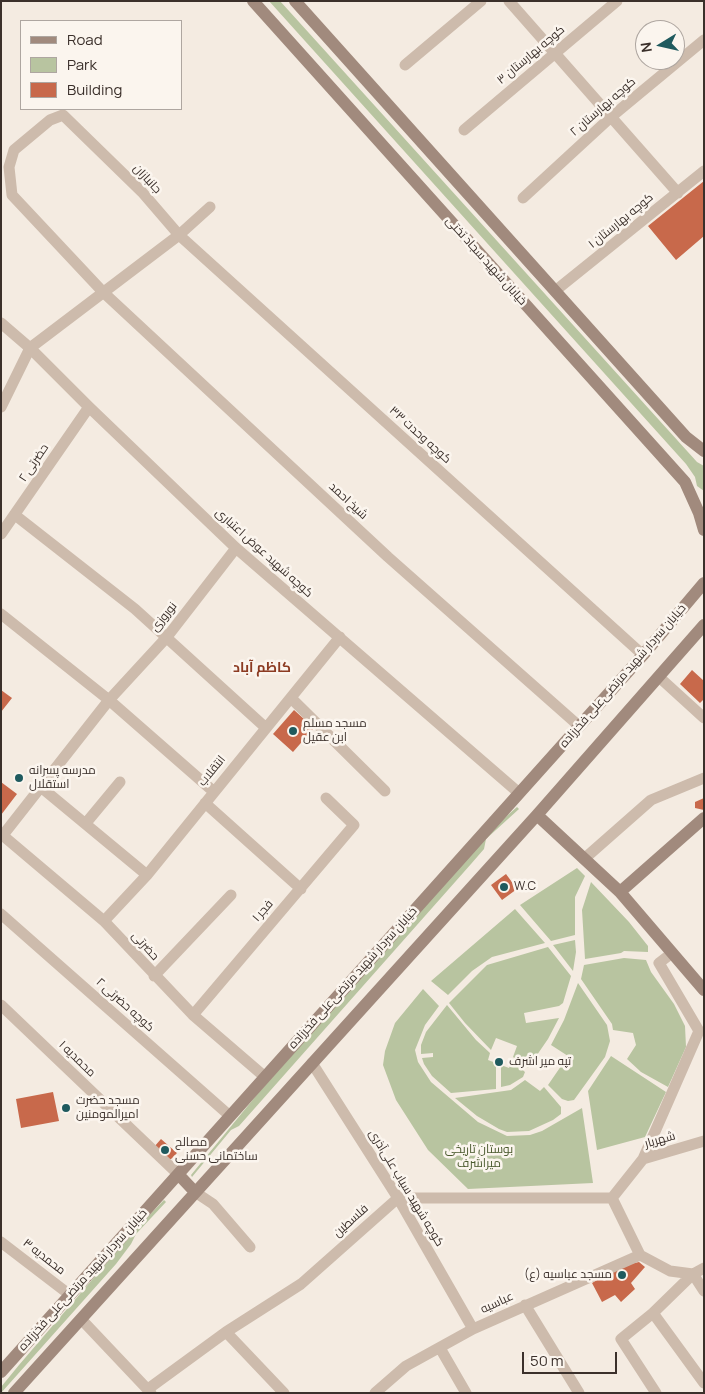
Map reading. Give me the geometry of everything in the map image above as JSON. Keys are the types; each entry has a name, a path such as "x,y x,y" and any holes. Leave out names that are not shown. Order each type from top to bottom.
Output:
{"main road":[{"name":"خیابان شهید سجاد تختی","path":"253,1 685,482 699,513 704,530"},
{"path":"295,1 686,437 704,452"},
{"path":"685,482 695,494 704,499"},
{"name":"خیابان سردار شهید مرتضی‌علی فخرزاده","path":"1,1372 579,726 704,583"},
{"name":"خیابان سردار شهید مرتضی‌علی فخرزاده","path":"14,1393 537,816 704,625"},
{"path":"537,816 620,892 704,990"},
{"path":"620,892 704,818"},
{"path":"178,1174 195,1192"}],"street":[{"path":"405,65 481,1"},
{"path":"509,1 678,193"},
{"name":"کوچه بهارستان ۳","path":"464,130 617,1"},
{"name":"کوچه بهارستان ۲","path":"523,198 611,118 704,40"},
{"name":"جانبازان","path":"103,292 12,194 9,167 14,150 50,120 63,115 94,143 142,192 179,235"},
{"name":"کوچه بهارستان ۱","path":"556,291 704,172"},
{"path":"1,407 30,348 179,235 210,207"},
{"name":"کوچه وحدت ۳۳","path":"179,235 643,654"},
{"name":"شیخ احمد","path":"103,292 388,557 579,726"},
{"name":"کوچه شهید عوض اعتباری","path":"1,323 30,348 89,408 236,548 519,793"},
{"name":"حضرتی ۲","path":"1,534 89,408"},
{"path":"15,515 167,637 266,728"},
{"name":"نوروزی","path":"2,835 42,788 109,700 167,637 236,548"},
{"path":"1,614 109,700 213,791"},
{"name":"انتقلاب","path":"104,921 147,875 213,791 340,637"},
{"path":"659,676 704,718"},
{"path":"290,698 385,791"},
{"path":"584,859 651,800 704,778"},
{"path":"86,823 120,782"},
{"path":"42,788 147,875"},
{"name":"فجر ۱","path":"193,1015 354,825 326,798"},
{"path":"205,803 301,889"},
{"name":"حضرتی","path":"2,835 104,921 154,976 193,1015 265,1077"},
{"path":"154,976 231,895"},
{"name":"کوچه حضرتی ۲","path":"1,914 230,1116"},
{"path":"643,1159 699,1031 659,963 672,952"},
{"name":"محمدیه ۱","path":"1,1005 178,1174"},
{"name":"کوچه شهید سیاب علی‌آذری","path":"312,1063 398,1198 473,1328"},
{"name":"شهریار","path":"612,1198 643,1159 704,1141"},
{"path":"195,1192 213,1204 250,1247"},
{"path":"398,1198 612,1198 640,1254 670,1270 693,1274 704,1291"},
{"name":"فلسطین","path":"150,1391 226,1332 302,1284 398,1198"},
{"name":"محمدیه ۳","path":"1,1242 70,1295"},
{"name":"عباسیه","path":"375,1393 406,1366 473,1328 640,1254"},
{"path":"656,1393 621,1339 653,1313 693,1274 704,1268"},
{"path":"525,1305 579,1393"},
{"path":"653,1313 704,1383"},
{"path":"80,1319 150,1391"},
{"path":"226,1332 284,1393"},
{"path":"440,1348 466,1393"}],"green space":[{"path":"269,1 280,1 697,462 704,466 704,491 697,486 695,477 686,464"},
{"path":"517,807 519,809 486,839 484,849 471,864 239,1126 231,1130 192,1177 191,1175 260,1091 501,821"},
{"path":"577,868 585,876 575,897 575,935 551,941 520,905"},
{"path":"591,882 629,922 648,946 648,952 624,951 585,959 582,910"},
{"path":"515,909 545,943 492,957 472,971 448,995 431,981"},
{"path":"575,940 576,952 573,971 553,945"},
{"path":"548,947 571,976 563,1003 559,1006 524,1013 526,1023 559,1018 548,1039 528,1068 513,1057 517,1046 496,1038 491,1050 449,1003 487,965"},
{"path":"624,958 646,960 651,972 674,1004 685,1026 686,1047 668,1087 641,1072 627,1059 636,1045 633,1033 613,1030 612,1024 581,979 584,965"},
{"path":"578,983 607,1025 610,1041 605,1057 574,1100 568,1101 562,1099 548,1085 568,1056 551,1045 564,1020"},
{"name":"بوستان تاریخی میراشرف","path":"423,989 439,1006 425,1025 415,1050 418,1062 431,1082 478,1122 507,1136 530,1135 542,1131 582,1108 593,1183 468,1189 428,1150 396,1100 383,1065 385,1051 395,1023"},
{"path":"447,1005 476,1040 490,1053 488,1060 496,1063 496,1089 451,1093 432,1076 424,1064 422,1058 433,1057 433,1053 421,1054 421,1045 426,1032"},
{"path":"611,1056 666,1092 645,1137 597,1150 588,1091"},
{"path":"512,1061 525,1072 523,1077 510,1085 501,1087 501,1065 509,1068"},
{"name":"بوستان تاریخی میراشرف","path":"525,1080 540,1091 544,1087 561,1107 561,1114 553,1120 529,1131 507,1132 499,1129 477,1116 455,1098 511,1090"},
{"path":"164,1200 166,1202 136,1234 116,1264 1,1393 1,1387 19,1365 133,1232"}],"building":[{"path":"704,181 704,236 676,260 648,226"},
{"path":"692,670 704,681 704,699 700,703 680,684"},
{"path":"1,690 12,698 1,712"},
{"name":"مسجد مسلم ابن عقیل","path":"294,710 314,728 293,752 273,734"},
{"path":"1,782 17,794 1,815"},
{"path":"704,798 704,810 695,808 695,802"},
{"name":"W.C","path":"506,874 517,889 502,900 491,885"},
{"path":"53,1092 59,1121 21,1128 16,1099"},
{"name":"مصالح ساختمانی حسنی","path":"161,1139 177,1153 171,1159 167,1159 154,1147"},
{"name":"مسجد عباسیه (ع)","path":"639,1262 645,1267 631,1283 635,1289 621,1302 615,1295 602,1302 592,1283 621,1266"}],"place":[{"name":"مسجد مسلم ابن عقیل","path":"293,731"},
{"name":"مدرسه پسرانه استقلال","path":"19,778"},
{"name":"W.C","path":"504,887"},
{"name":"تپه میر اشرف","path":"499,1062"},
{"name":"مسجد حضرت امیرالمومنین","path":"66,1108"},
{"name":"مصالح ساختمانی حسنی","path":"165,1150"},
{"name":"مسجد عباسیه (ع)","path":"622,1275"}],"district":[{"name":"کاظم آباد","path":"262,668"}]}
